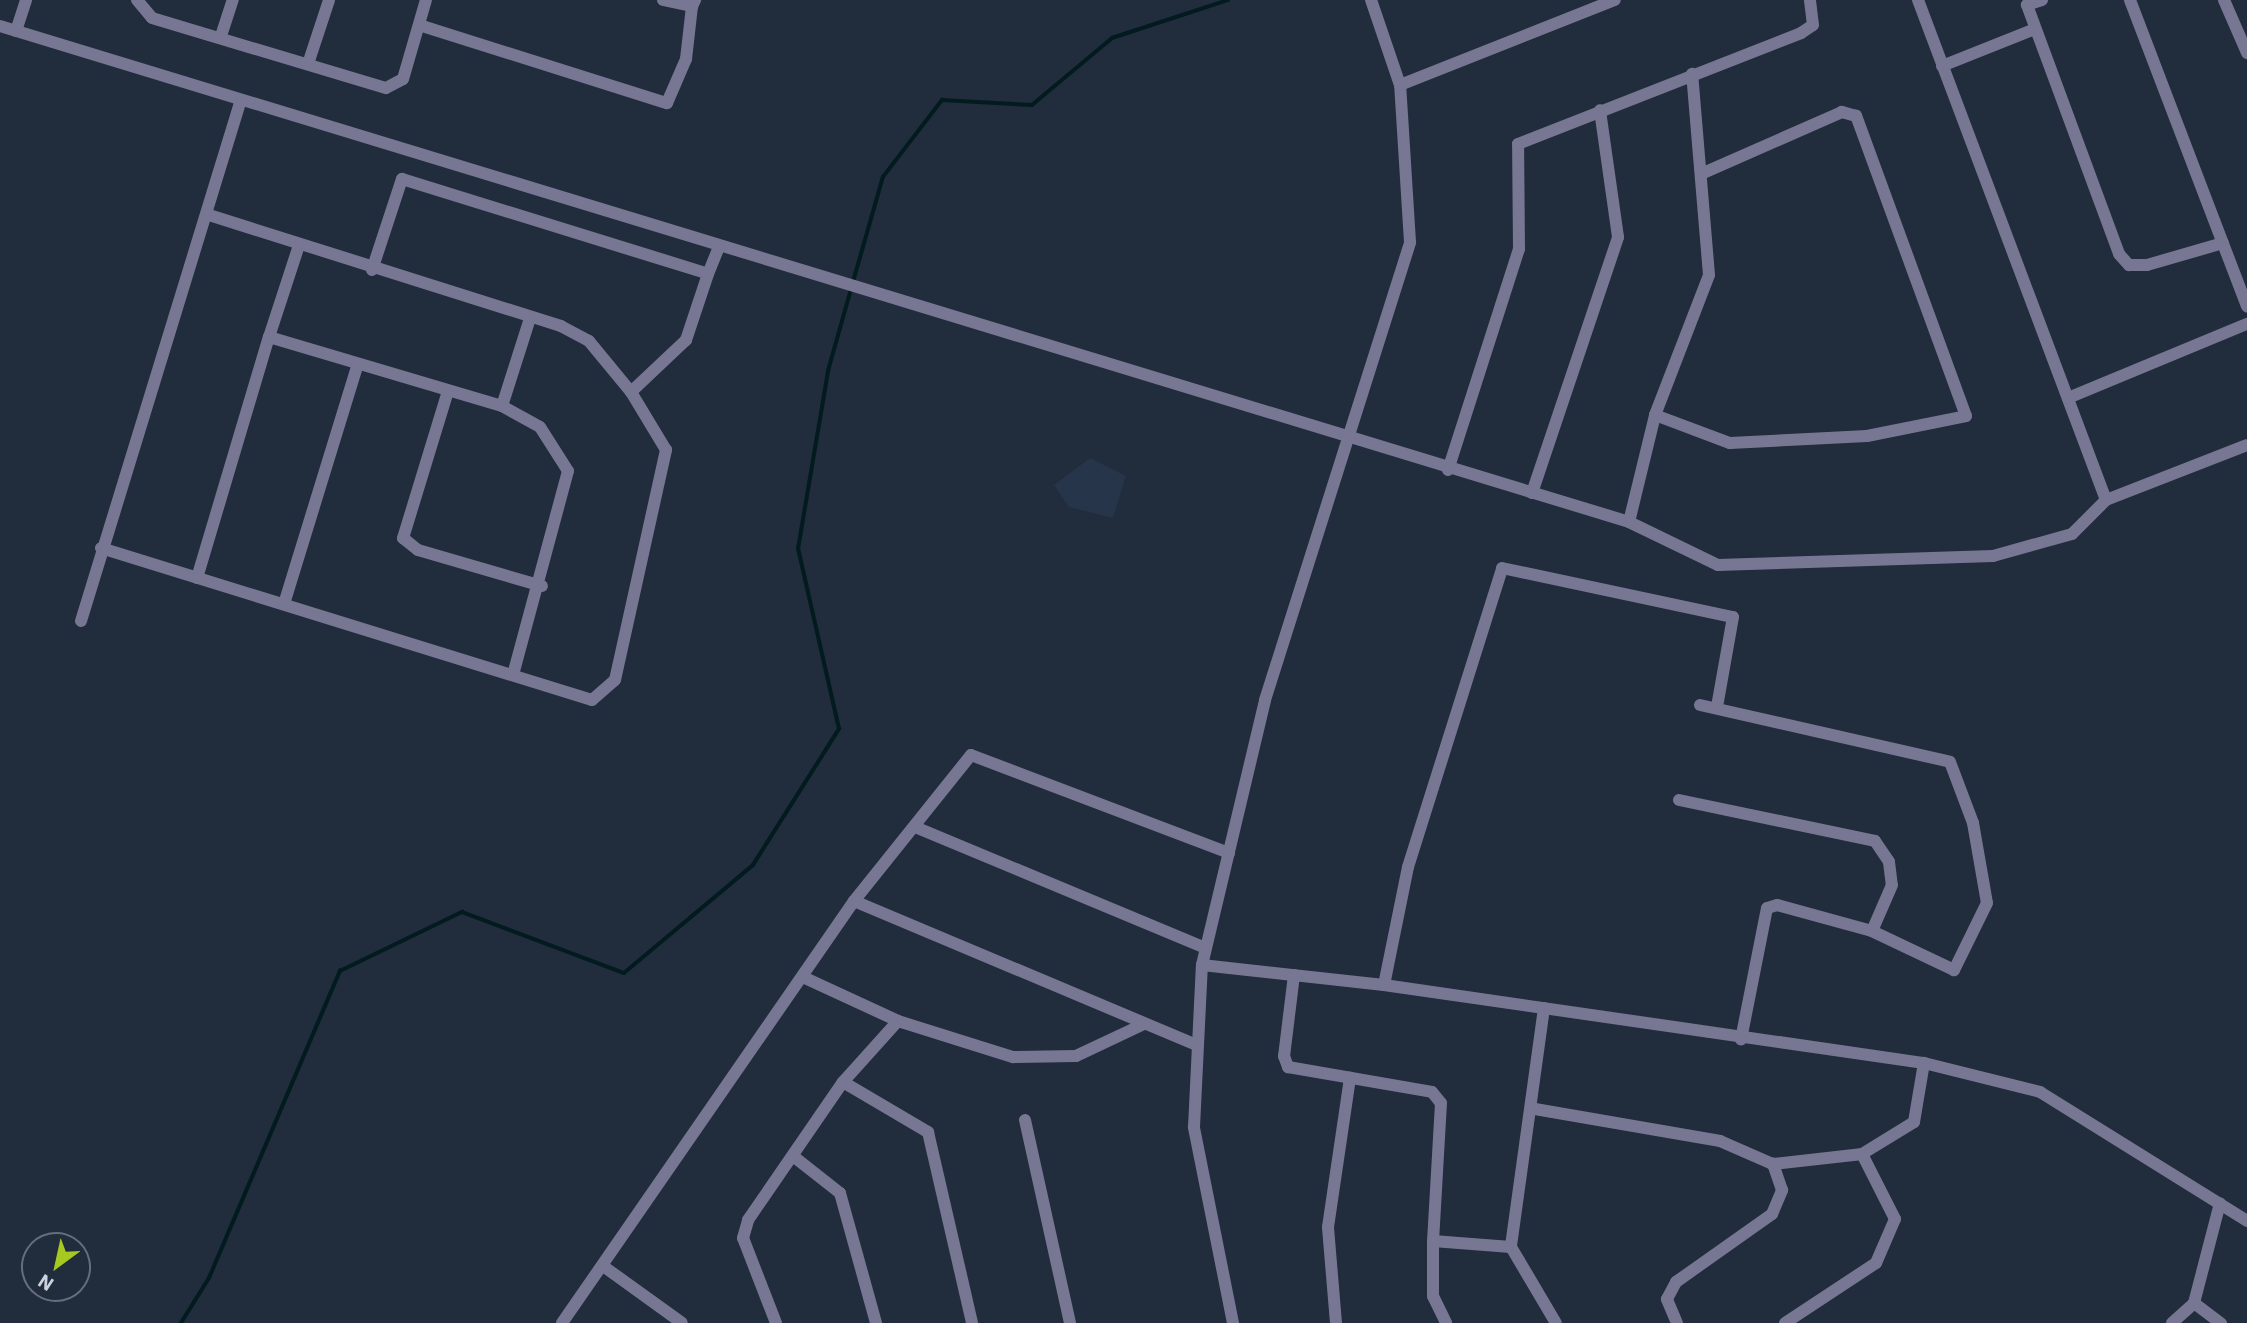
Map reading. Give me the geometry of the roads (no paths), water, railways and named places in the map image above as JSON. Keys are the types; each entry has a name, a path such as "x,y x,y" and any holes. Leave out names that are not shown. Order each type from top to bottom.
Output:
{"street":[{"path":"16,31 26,0"},
{"path":"136,0 152,18 393,87 403,79 426,0"},
{"path":"221,36 233,0"},
{"path":"309,64 329,0"},
{"path":"418,25 667,103 686,59 693,3 663,0"},
{"path":"1233,1323 1194,1127 1194,1044 1202,965 1265,700 1346,437 1410,242 1400,85 1371,0"},
{"path":"1400,85 1615,0"},
{"path":"1448,470 1519,249 1514,150 1600,110 1813,25 1810,0"},
{"path":"1918,0 2106,500"},
{"path":"2042,0 2026,2 2119,254 2129,265 2147,265 2223,243"},
{"path":"2130,0 2247,306"},
{"path":"2224,0 2247,53"},
{"path":"0,26 240,103 833,285 1629,522 1718,565 1788,566 1993,556 2072,534 2106,500 2247,445"},
{"path":"1942,65 2035,29"},
{"path":"1629,522 1655,415 1709,275 1692,74"},
{"path":"81,621 101,548 209,215 240,103"},
{"path":"1532,493 1618,237 1600,110"},
{"path":"1655,415 1730,443 1867,436 1966,416 1856,116 1842,112 1701,174"},
{"path":"372,270 402,179 708,274"},
{"path":"101,548 592,700 615,680 666,466 661,435 631,392 578,332 372,270 209,215"},
{"path":"197,578 299,245"},
{"path":"631,392 686,340 718,249"},
{"path":"502,406 530,318"},
{"path":"2068,398 2247,324"},
{"path":"269,337 357,366 502,406 540,427 568,471 542,586 513,675"},
{"path":"284,604 357,366"},
{"path":"448,391 403,538 418,551 542,586"},
{"path":"1384,985 1408,867 1502,568 1733,617 1717,707"},
{"path":"1700,705 1930,753 1950,762 1961,777 1987,903 1961,965 1945,968 1872,931 1777,905 1767,908 1741,1039"},
{"path":"562,1323 805,978 854,901 971,755 983,755 1229,853"},
{"path":"1679,800 1875,841 1889,862 1892,885 1872,931"},
{"path":"915,827 1205,948"},
{"path":"854,901 1142,1025 1194,1044"},
{"path":"1202,965 1384,985 1741,1039 1924,1063 2039,1093 2247,1221"},
{"path":"1294,975 1284,1056 1288,1067 1432,1092 1441,1103 1433,1241 1433,1296 1446,1323"},
{"path":"805,978 898,1021 1013,1057 1076,1056 1142,1025"},
{"path":"1544,1008 1535,1109 1511,1247 1556,1323"},
{"path":"776,1323 743,1238 748,1220 843,1083 898,1021"},
{"path":"1535,1109 1720,1141 1773,1164 1862,1154 1914,1122 1924,1063"},
{"path":"1336,1323 1328,1227 1350,1078"},
{"path":"843,1083 928,1132 972,1323"},
{"path":"1025,1120 1070,1323"},
{"path":"1785,1323 1876,1263 1893,1229 1893,1212 1862,1154"},
{"path":"793,1156 840,1193 876,1323"},
{"path":"1677,1323 1667,1299 1676,1282 1772,1214 1782,1190 1773,1164"},
{"path":"2172,1323 2194,1303 2220,1203"},
{"path":"1433,1241 1511,1247"},
{"path":"603,1266 682,1323"},
{"path":"2194,1303 2221,1323"}],"waterway":[{"path":"853,282 883,177 942,100 1032,105 1112,38 1228,0"},
{"path":"181,1323 209,1278 340,971 462,912 624,973 753,865 839,729 798,549 828,371 851,289"}]}
